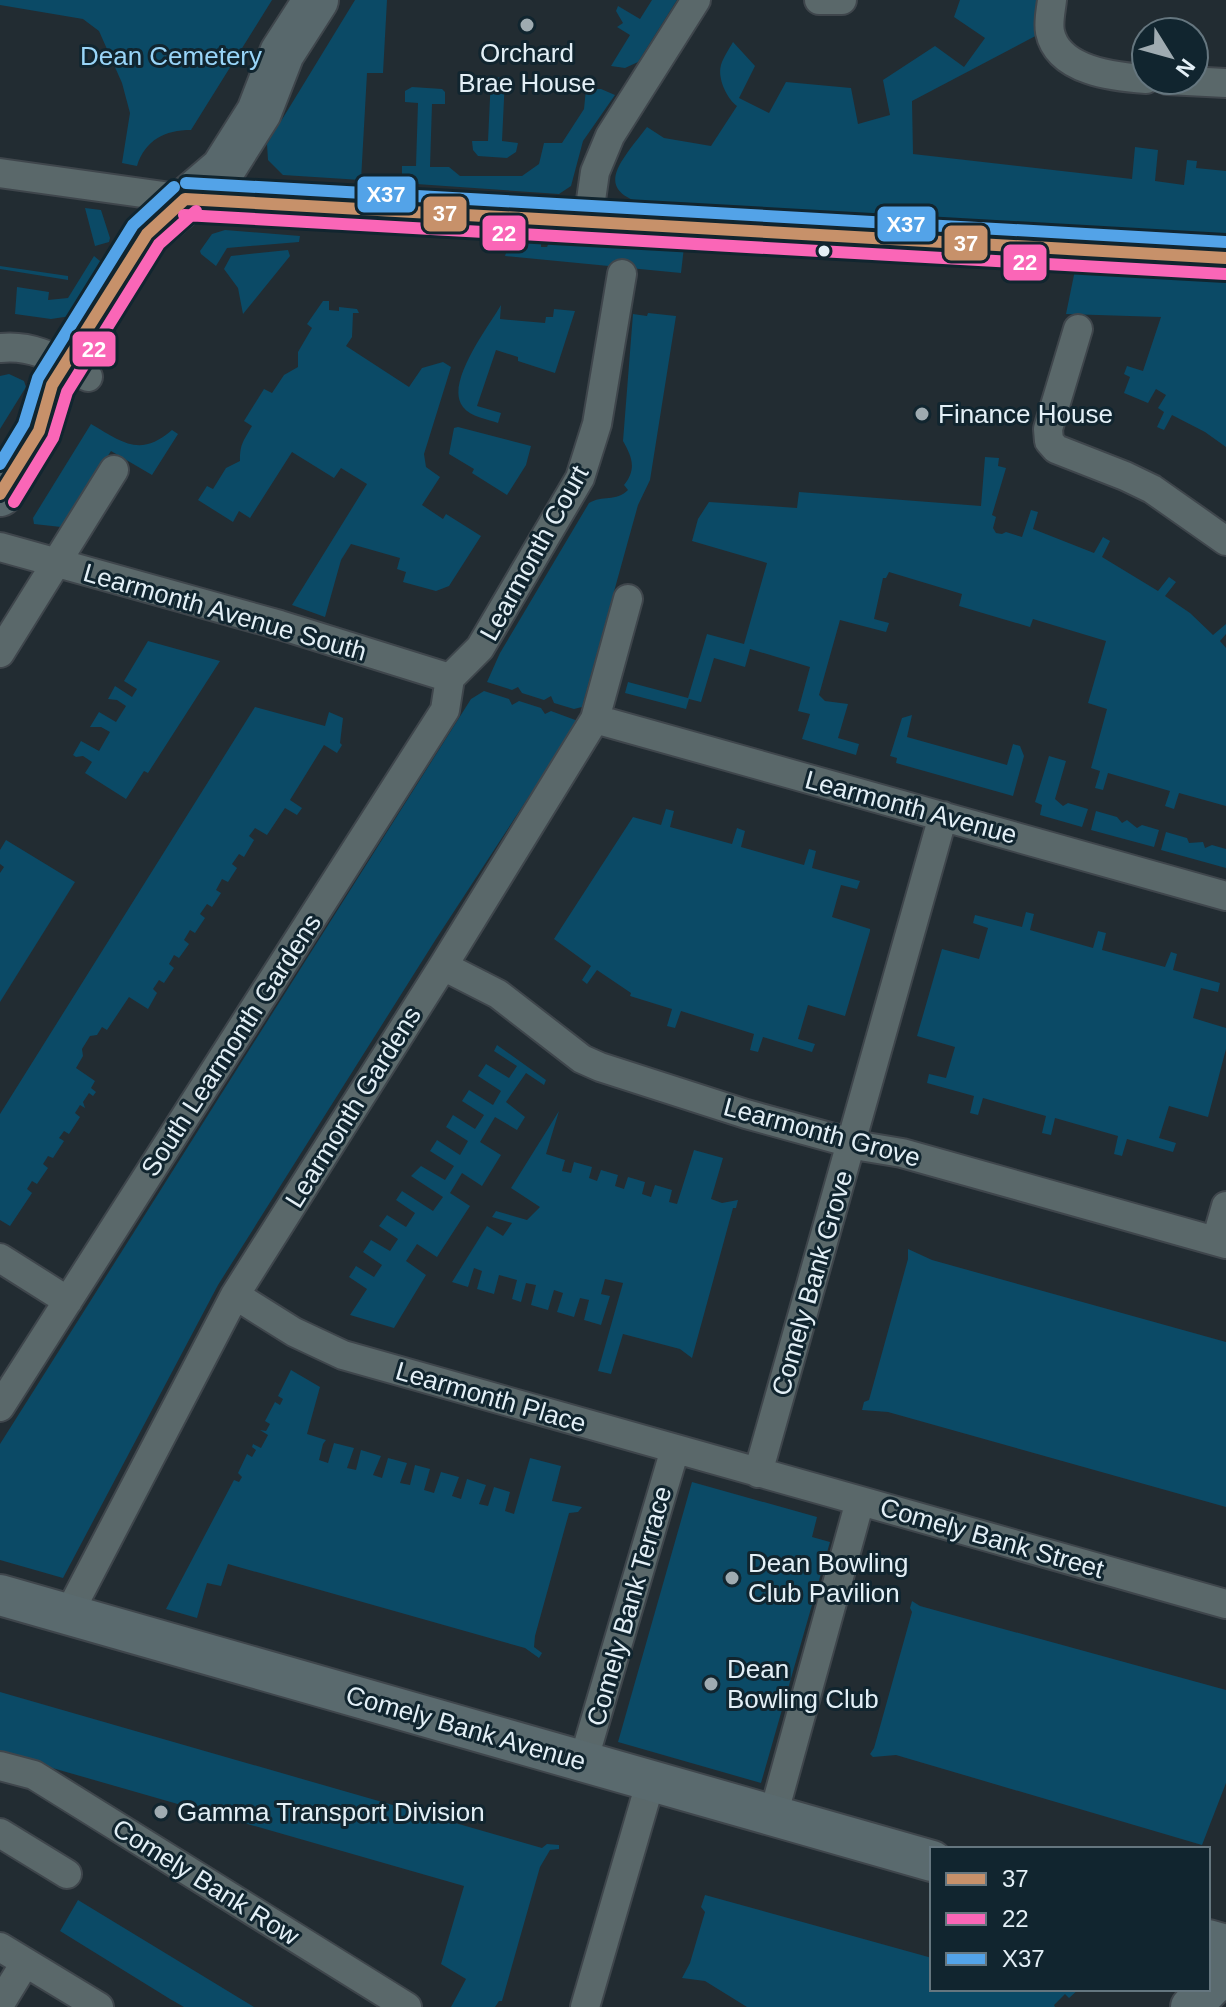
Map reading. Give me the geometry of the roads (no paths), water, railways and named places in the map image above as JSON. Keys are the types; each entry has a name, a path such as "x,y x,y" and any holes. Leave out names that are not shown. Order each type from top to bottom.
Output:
{"main road":[{"path":"0,494 39,431 52,385 77,371 147,234 223,169 259,112 282,53 316,0"}],"street":[{"path":"588,221 595,172 610,136 696,0"},
{"path":"819,0 842,0"},
{"path":"1052,0 1051,36 1066,56 1104,74 1130,77"},
{"path":"0,173 185,199 1226,258"},
{"name":"Learmonth Court","path":"450,678 480,648 580,478 597,424 622,274"},
{"path":"1078,329 1048,429 1051,445 1152,489 1226,541"},
{"path":"0,348 26,347 77,371"},
{"path":"0,653 114,470"},
{"name":"Learmonth Avenue South","path":"0,547 280,625 450,678"},
{"name":"Learmonth Gardens","path":"68,1615 235,1295 595,719 628,599"},
{"name":"South Learmonth Gardens","path":"0,1407 445,710 450,678"},
{"name":"Learmonth Avenue","path":"595,719 1226,896"},
{"name":"Comely Bank Grove","path":"758,1473 943,816"},
{"name":"Learmonth Grove","path":"443,966 498,994 582,1059 600,1067 733,1110 851,1143 902,1153 1221,1242"},
{"path":"1221,1242 1226,1206"},
{"path":"0,1258 68,1301"},
{"name":"Learmonth Place","path":"235,1295 294,1332 343,1355 758,1473"},
{"name":"Comely Bank Terrace","path":"583,1762 675,1449"},
{"name":"Comely Bank Street","path":"758,1473 1226,1604"},
{"path":"773,1816 860,1501"},
{"name":"Comely Bank Avenue","path":"0,1595 930,1860"},
{"name":"Comely Bank Row","path":"0,1766 34,1775 407,2007"},
{"path":"585,2007 651,1780"},
{"path":"0,1833 67,1874"},
{"path":"0,1947 99,2007"},
{"path":"0,2004 25,1963"},
{"path":"1210,1987 1226,1971"},
{"path":"1191,2007 1207,1991"}],"place":[{"name":"Orchard Brae House","path":"527,25"},
{"name":"Finance House","path":"922,414"},
{"name":"Dean Bowling Club Pavilion","path":"732,1578"},
{"name":"Dean Bowling Club","path":"711,1684"},
{"name":"Gamma Transport Division","path":"161,1812"}],"park label":[{"name":"Dean Cemetery","path":"171,56"}]}
